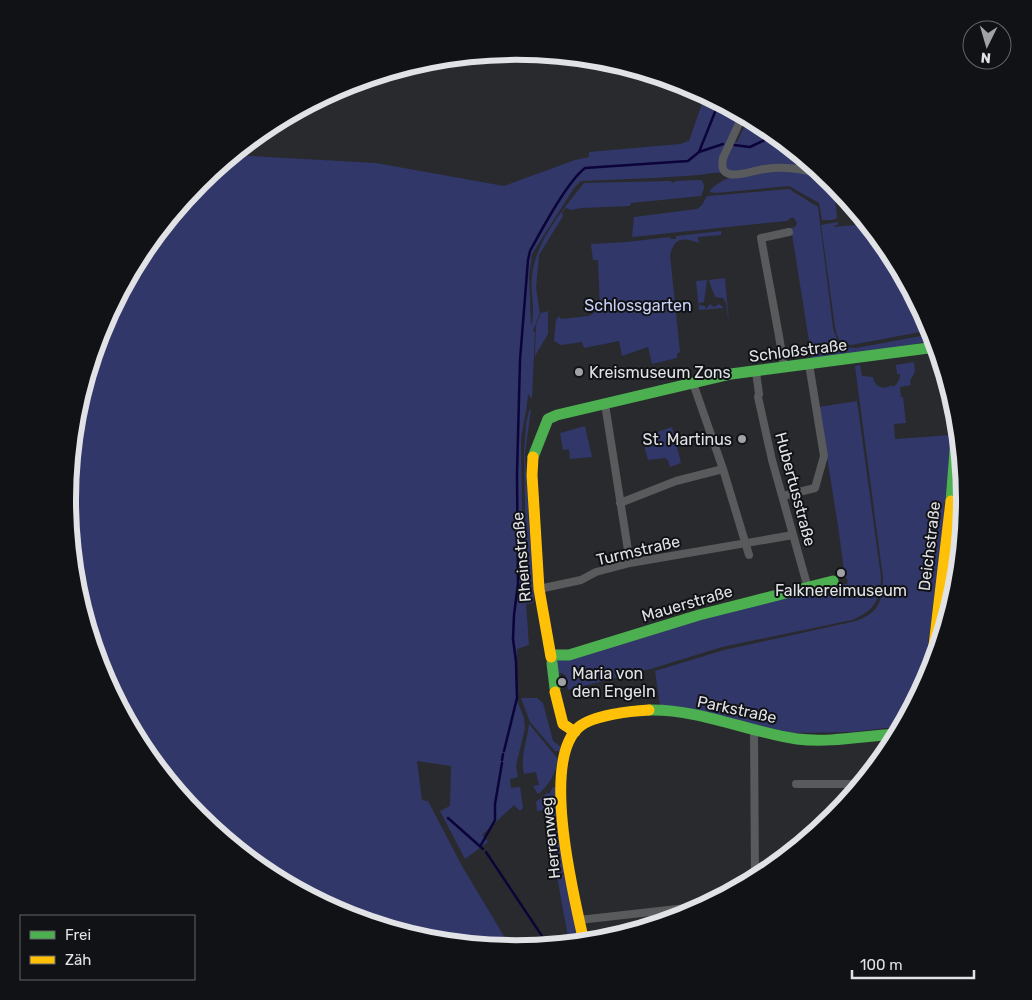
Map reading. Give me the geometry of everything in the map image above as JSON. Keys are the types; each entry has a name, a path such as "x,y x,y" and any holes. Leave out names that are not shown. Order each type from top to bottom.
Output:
{"street":[{"path":"740,121 723,158 722,165 724,171 730,174 739,174 786,167 809,172"},
{"path":"784,367 780,336 760,238 789,232"},
{"name":"Schloßstraße","path":"533,454 548,419 557,415 693,383 784,367 929,348"},
{"path":"783,496 815,488 824,456 809,364"},
{"name":"Hubertusstraße","path":"756,372 758,396 773,461 808,588"},
{"path":"693,383 724,469 749,555"},
{"path":"605,404 630,563"},
{"name":"Rheinstraße","path":"533,454 532,500 539,589 552,658 555,690 563,724 574,732"},
{"name":"Deichstraße","path":"935,635 955,467"},
{"path":"620,503 676,481 724,469"},
{"name":"Turmstraße","path":"539,589 581,580 596,572 630,563 793,535"},
{"name":"Mauerstraße","path":"552,658 570,655 699,615 833,581"},
{"path":"940,587 948,587"},
{"name":"Parkstraße","path":"574,732 588,722 646,710 666,711 787,737 808,739 888,735"},
{"path":"754,729 755,869"},
{"name":"Herrenweg","path":"574,732 564,758 561,781 564,842 582,935"},
{"path":"796,784 852,784"},
{"path":"579,920 679,909"}],"green space":[{"path":"703,101 738,120 729,141 737,142 745,125 784,151 807,170 712,173 581,181 574,188 532,254 529,276 531,326 534,263 544,238 584,183 670,181 674,183 675,181 701,180 704,184 701,196 631,203 630,206 572,210 566,208 539,255 536,288 540,313 533,331 535,333 532,399 528,394 521,440 523,584 525,594 527,589 526,567 529,566 526,563 524,454 526,424 531,409 525,454 534,598 533,603 526,604 529,645 517,649 517,700 524,718 525,728 516,766 518,777 510,779 511,788 520,787 523,808 520,811 514,805 482,835 488,842 465,859 440,811 450,806 451,766 417,761 422,800 428,801 462,866 506,940 430,932 375,917 321,895 272,866 248,849 226,831 185,790 167,768 135,720 121,695 99,641 84,586 80,557 77,529 77,471 84,414 91,386 109,332 121,305 150,256 167,232 205,189 242,156 376,163 504,186 575,160 589,157 589,152 680,144 689,141"},
{"path":"780,170 810,173 835,197 837,218 822,220 819,203 789,186 716,193 709,192 715,186 732,177"},
{"path":"789,189 818,207 833,328 838,342 845,347 856,348 924,335 927,342 881,351 812,360 791,228 795,227 797,223 794,218 790,218 787,221 632,237 634,217 697,209 702,205 707,196"},
{"path":"838,222 833,227 859,225 897,280 923,332 851,345 839,339 835,327 821,225"},
{"name":"Schlossgarten","path":"721,231 721,235 698,237 699,243 681,240 672,249 670,255 680,352 677,354 677,358 652,364 648,347 622,356 619,341 584,348 582,342 561,345 554,341 556,320 559,316 561,319 589,316 594,313 595,308 600,307 598,260 593,260 591,244 670,237 671,239 676,239 676,236"},
{"path":"725,278 729,324 726,303 723,298 715,297 709,280"},
{"path":"707,280 704,302 699,303 699,305 705,306 706,309 710,304 714,307 719,304 724,308 699,310 696,281"},
{"path":"548,311 548,334 535,356 536,325 541,313"},
{"path":"914,362 915,372 910,381 911,385 900,387 906,423 894,424 895,439 951,435 941,549 926,661 911,695 893,727 852,732 793,733 660,705 655,671 724,650 856,621 875,610 882,593 883,578 855,366 860,365 862,376 873,377 879,387 885,388 891,385 893,387 900,378 900,374 897,374 896,365"},
{"path":"857,401 881,577 877,599 871,608 852,620 722,647 654,668 568,690 566,676 562,673 558,674 556,661 764,602 847,584 848,580 845,577 819,407"},
{"path":"585,426 592,457 570,459 569,449 563,450 560,433"},
{"path":"672,427 681,463 670,467 668,460 665,458 648,460 641,433 650,431 651,434"},
{"path":"521,698 537,698 543,703 553,741 561,747 560,751 555,751 530,722"},
{"path":"529,724 558,759 552,777 540,793 537,793 533,786 539,785 536,772 524,774 523,755"},
{"path":"553,787 557,787 566,872 557,874 545,810 537,811 536,802 547,793 549,794"},
{"path":"566,874 579,935 568,937 557,876"}],"waterway":[{"path":"699,152 717,108"},
{"path":"734,145 750,147 767,139"},
{"path":"504,751 517,698 516,661 513,639 518,584 517,474 520,360 530,251 570,184 585,168 688,161 699,152 723,144"},
{"path":"502,760 503,754"},
{"path":"481,845 495,820 495,804 502,763"},
{"path":"448,818 483,849"},
{"path":"486,852 544,939"}],"traffic: fast":[{"path":"533,457 548,419 557,415 731,374 929,348"},
{"path":"951,501 954,462"},
{"path":"551,655 569,655 699,615 833,581"},
{"path":"552,663 555,688"},
{"path":"649,710 687,713 797,739 834,740 888,735"}],"traffic: slow":[{"path":"533,457 532,475 539,589 551,657"},
{"path":"936,632 951,501"},
{"path":"555,692 563,724 575,732"},
{"path":"582,935 563,830 562,769 568,744 579,727 593,719 649,710"}],"place":[{"name":"Kreismuseum Zons","path":"579,372"},
{"name":"St. Martinus","path":"742,439"},
{"name":"Falknereimuseum","path":"841,573"},
{"name":"Maria von den Engeln","path":"562,682"}]}
